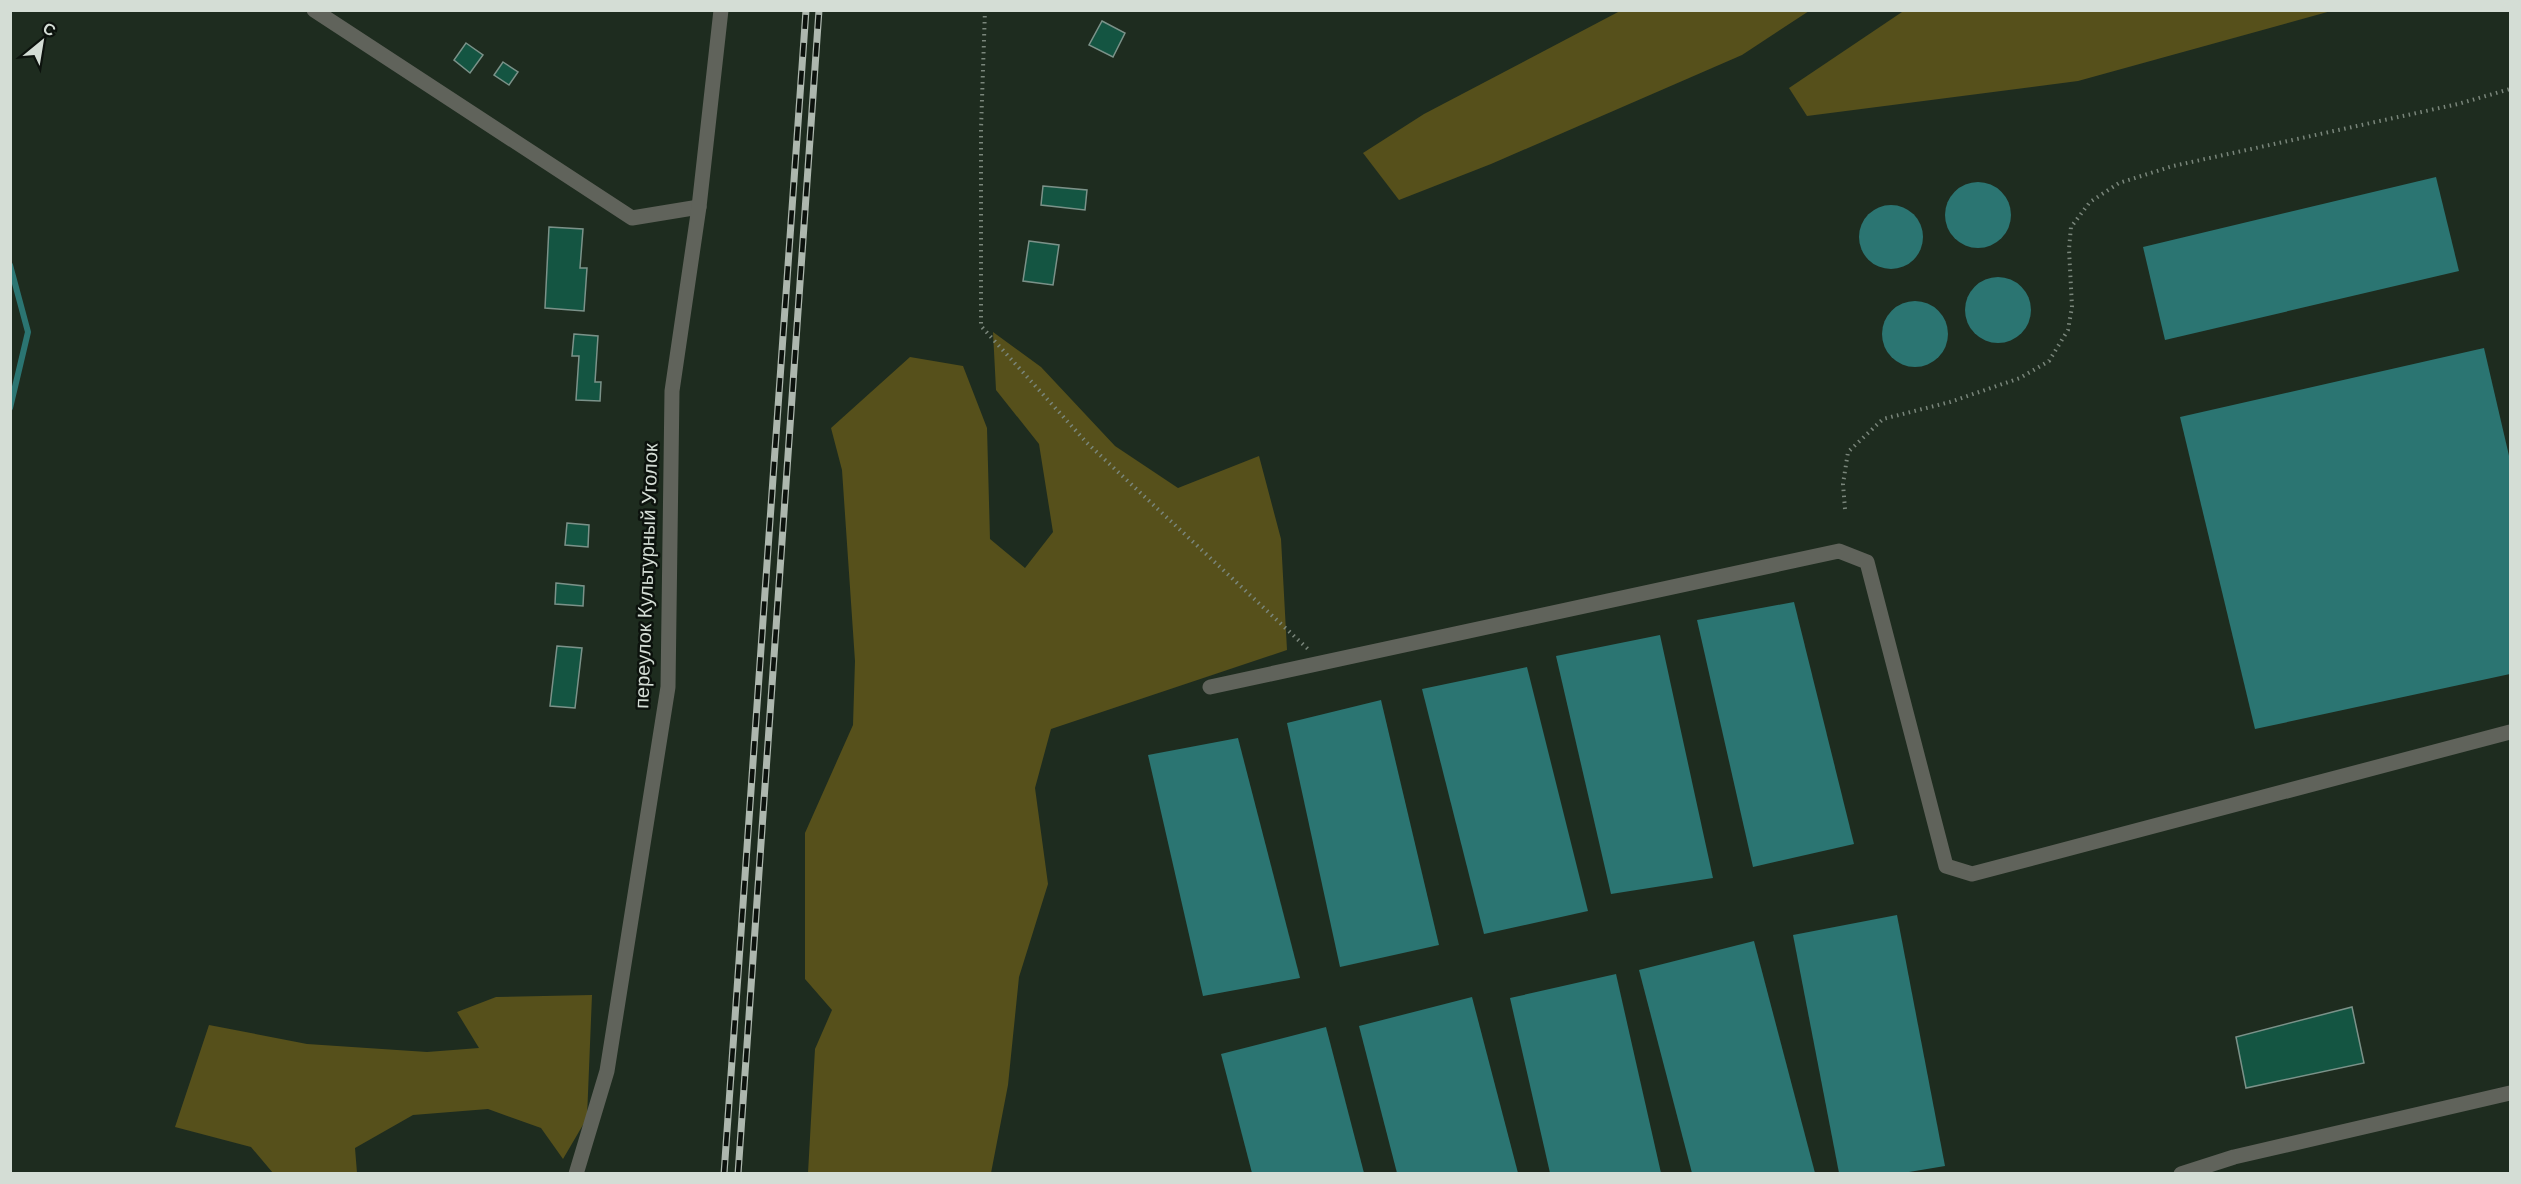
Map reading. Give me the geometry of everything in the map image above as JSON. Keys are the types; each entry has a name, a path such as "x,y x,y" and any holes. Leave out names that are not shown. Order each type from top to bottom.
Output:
{"street":[{"path":"314,10 632,218 699,207"},
{"name":"переулок Культурный Уголок","path":"576,1173 606,1071 668,687 672,391 699,207 721,10"},
{"path":"1210,687 1839,551 1867,562 1946,866 1972,874 2511,732"},
{"path":"2181,1173 2234,1156 2511,1093"}],"path":[{"path":"985,10 981,129 981,326 1087,443 1323,663"},
{"path":"1845,509 1843,484 1848,452 1883,419 1950,402 2020,378 2049,360 2068,330 2072,307 2069,249 2072,227 2090,202 2118,183 2173,166 2458,104 2511,89"}],"shaded area":[{"path":"1905,10 2331,11 2078,81 1807,116 1789,88"},
{"path":"1620,11 1809,11 1742,55 1491,164 1399,200 1363,153 1424,114"},
{"path":"993,332 1041,367 1115,446 1178,488 1259,456 1281,539 1287,650 1051,729 1035,788 1048,884 1019,977 1008,1085 991,1173 808,1173 815,1049 832,1010 805,979 805,833 853,725 855,661 842,470 831,428 910,357 963,366 987,428 990,539 1025,568 1053,532 1039,444 996,390"},
{"path":"592,995 587,1118 563,1159 541,1128 488,1109 413,1115 355,1148 357,1173 273,1173 251,1147 175,1127 209,1025 307,1044 427,1052 479,1048 457,1012 496,997"}],"water":[{"path":"2436,177 2459,271 2165,340 2143,247"},
{"path":"1984,182 2002,191 2009,202 2011,215 2009,228 2002,239 1991,246 1972,248 1954,239 1947,228 1945,209 1954,191 1965,184"},
{"path":"1891,205 1903,207 1914,214 1921,225 1923,237 1921,249 1914,260 1903,267 1891,269 1879,267 1868,260 1861,249 1859,237 1861,225 1868,214 1879,207"},
{"path":"1991,277 2005,277 2017,282 2026,291 2031,310 2029,323 2022,334 2005,343 1991,343 1979,338 1970,329 1965,317 1965,303 1970,291 1979,282"},
{"path":"1908,301 1922,301 1934,306 1943,315 1948,334 1946,347 1939,358 1922,367 1908,367 1896,362 1887,353 1882,341 1882,327 1887,315 1896,306"},
{"path":"2484,348 2510,460 2510,674 2255,729 2180,417"},
{"path":"1794,602 1854,844 1753,867 1697,620"},
{"path":"1660,635 1713,878 1611,894 1556,656"},
{"path":"1527,667 1588,911 1484,934 1422,689"},
{"path":"1381,700 1439,945 1340,967 1287,723"},
{"path":"1238,738 1300,978 1203,996 1148,755"},
{"path":"1897,915 1945,1166 1903,1173 1839,1173 1793,935"},
{"path":"1754,941 1815,1173 1692,1173 1639,970"},
{"path":"1616,974 1661,1173 1550,1173 1510,998"},
{"path":"1472,997 1518,1173 1397,1173 1359,1026"},
{"path":"1326,1027 1364,1173 1252,1173 1221,1054"}],"building":[{"path":"1102,21 1125,33 1113,57 1089,45"},
{"path":"466,43 483,55 470,73 454,60"},
{"path":"503,62 518,72 509,85 494,75"},
{"path":"1043,186 1087,190 1085,210 1041,205"},
{"path":"549,227 583,229 580,268 587,268 584,311 545,308"},
{"path":"1029,241 1059,245 1053,285 1023,281"},
{"path":"574,334 598,336 595,382 601,382 600,401 576,400 579,356 572,356"},
{"path":"567,523 589,525 588,547 565,545"},
{"path":"556,583 584,586 583,606 555,604"},
{"path":"557,646 582,648 575,708 550,706"},
{"path":"2352,1007 2364,1063 2246,1088 2236,1037"}],"waterway":[{"path":"10,265 28,332 10,408"}],"railway":[{"path":"724,1174 806,10"},
{"path":"738,1174 819,10"}]}
